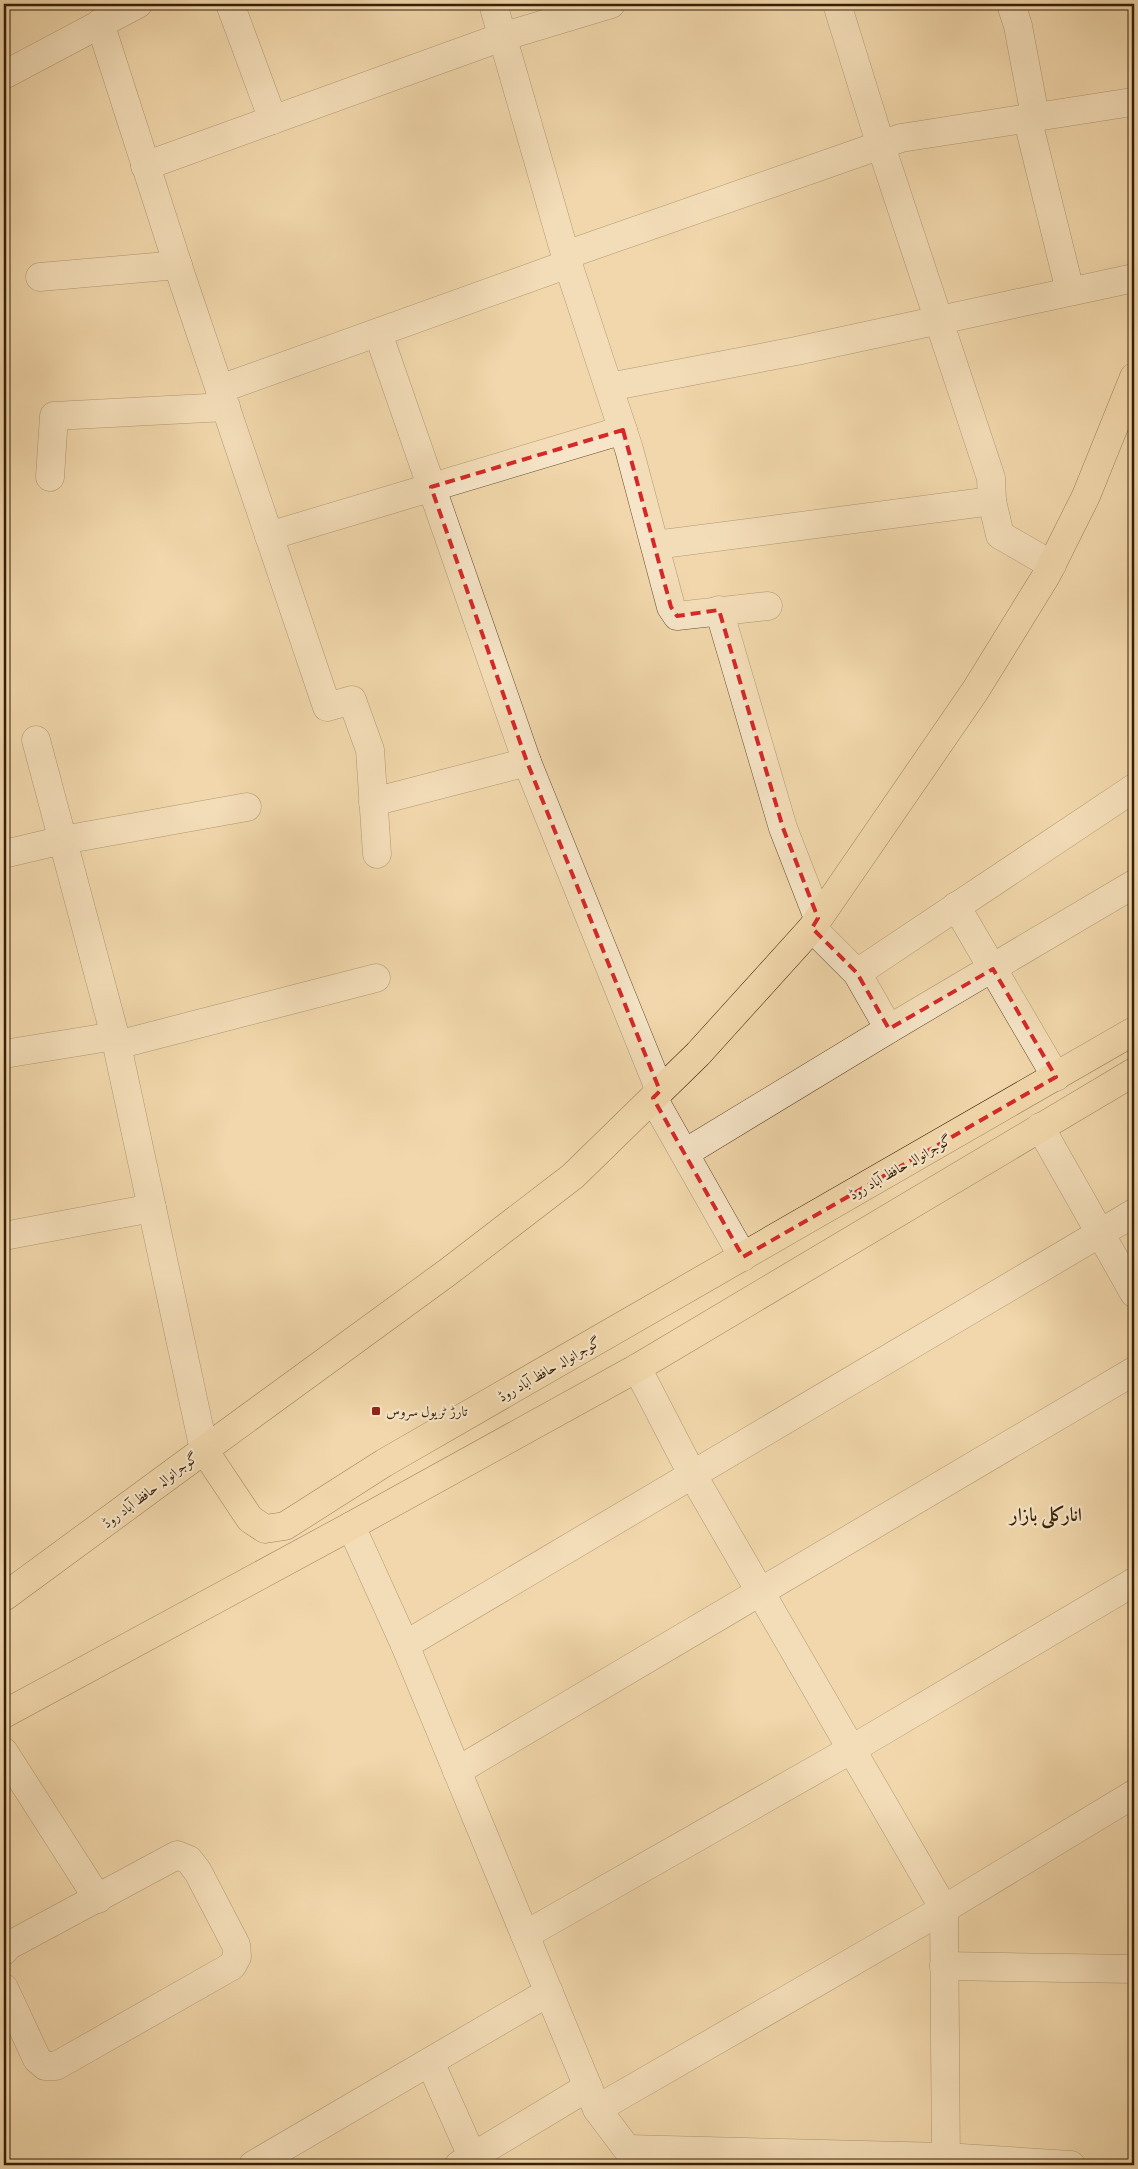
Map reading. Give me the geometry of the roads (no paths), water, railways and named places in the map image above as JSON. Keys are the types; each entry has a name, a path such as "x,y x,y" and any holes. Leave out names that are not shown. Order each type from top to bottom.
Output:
{"main road":[{"path":"204,1450 448,1272 573,1176 698,1054 815,923 975,691 1052,564 1086,496 1134,377"},
{"name":"گوجرانوالہ حافظ آباد روڈ","path":"4,1597 204,1450 250,1519 265,1529 285,1526 384,1463 1134,1032"},
{"path":"4,1714 637,1368 1134,1072"}],"street":[{"path":"4,75 138,4"},
{"path":"230,4 273,120"},
{"path":"492,4 567,259 623,430 671,607 677,616 768,606"},
{"path":"145,166 502,38 612,4"},
{"path":"837,4 880,146 991,478 992,501 1000,535 1052,564"},
{"path":"1012,4 1018,26 1031,116 1070,291"},
{"path":"100,23 145,166 327,707 352,700 370,750 377,854"},
{"path":"50,478 54,416 223,398 567,259 901,138 1031,116 1132,102"},
{"path":"40,277 178,265"},
{"path":"608,387 796,350 1134,278"},
{"path":"378,334 527,762 657,1095 685,1153 743,1257"},
{"path":"269,536 623,430"},
{"path":"655,545 992,501"},
{"path":"719,610 783,828 815,923 857,973 889,1029"},
{"path":"36,740 116,1041 204,1450"},
{"path":"373,802 527,762"},
{"path":"857,973 1134,788"},
{"path":"4,854 63,840 247,808"},
{"path":"685,1153 889,1029 1134,884"},
{"path":"956,906 1056,1077"},
{"path":"4,1054 116,1041 376,978"},
{"path":"1040,1127 1134,1293"},
{"path":"4,1236 152,1208"},
{"path":"405,1645 1134,1213"},
{"path":"637,1368 692,1474 944,1909 945,2161"},
{"path":"457,1771 1134,1371"},
{"path":"351,1526 405,1645 593,2098 613,2131 627,2149 753,2159 945,2161 1071,2165"},
{"path":"525,1935 852,1749 1134,1582"},
{"path":"4,1752 98,1899"},
{"path":"430,2062 469,2162 593,2098 944,1909 1134,1794"},
{"path":"4,1951 8,1946 177,1855 189,1860 198,1872 236,1945 237,1957 232,1966 56,2066 45,2066 37,2059 4,1992"},
{"path":"944,1966 1134,1969"},
{"path":"253,2165 549,1992"},
{"path":"613,2131 617,2165"}],"place":[{"name":"تارڑ ٹریول سروس","path":"376,1411"}],"district":[{"name":"انارکلی بازار","path":"1046,1514"}]}
